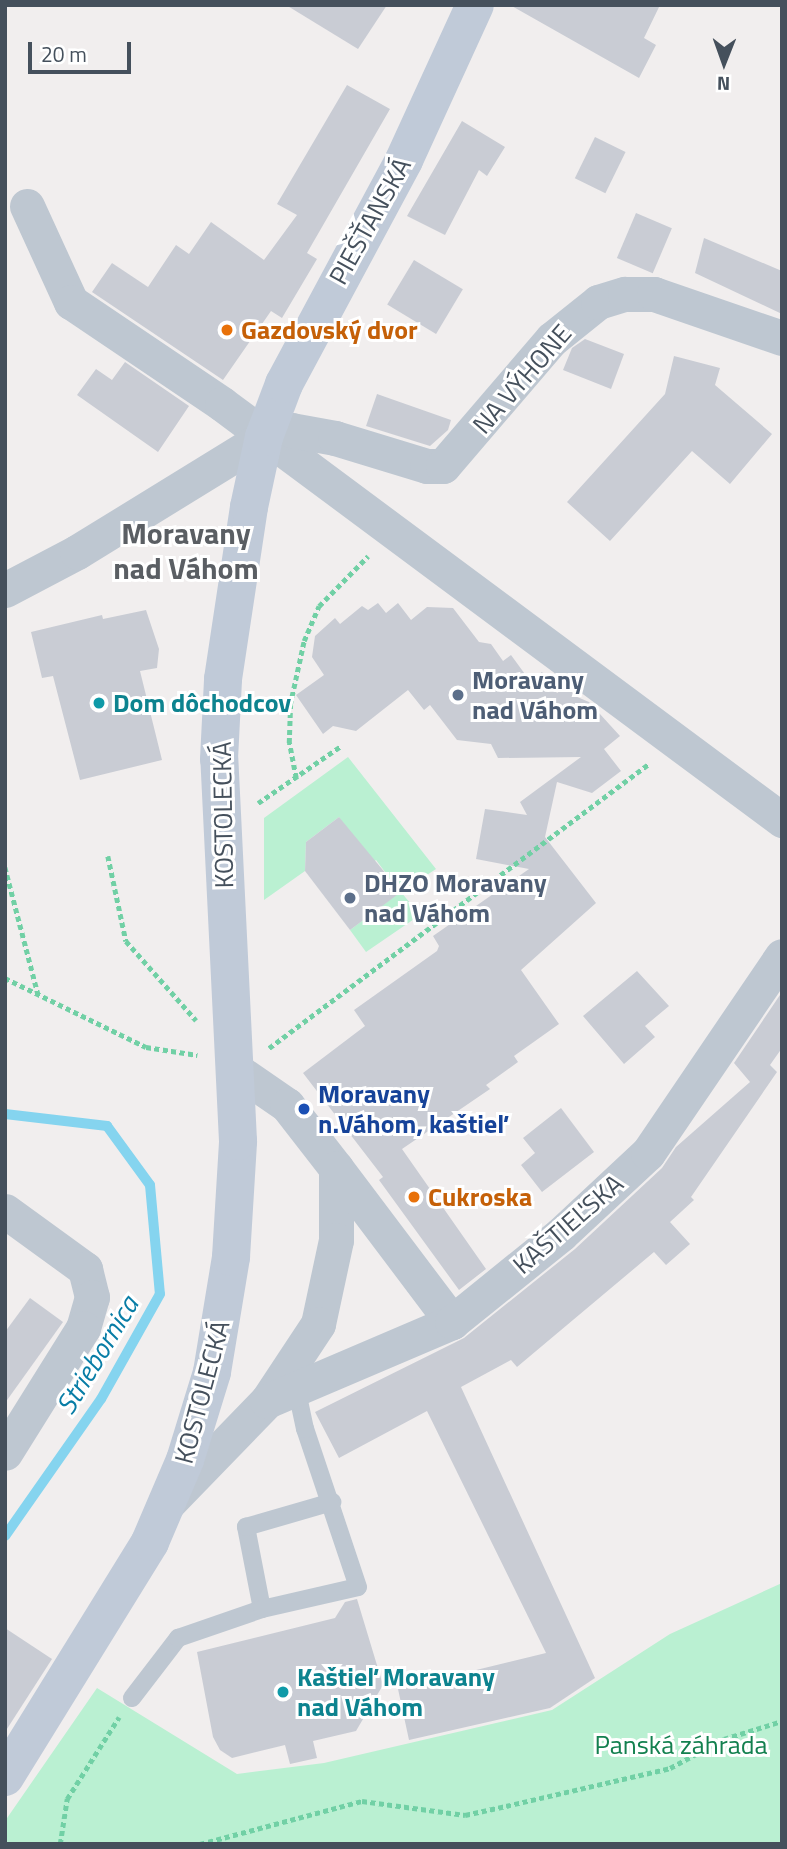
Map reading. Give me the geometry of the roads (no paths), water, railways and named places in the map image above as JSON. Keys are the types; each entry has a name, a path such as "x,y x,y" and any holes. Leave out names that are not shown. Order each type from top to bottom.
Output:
{"main road":[{"name":"PIEŠŤANSKÁ","path":"264,437 298,354 404,160 475,5"},
{"name":"KOSTOLECKÁ","path":"5,1777 124,1589 169,1502 200,1416 221,1327 236,1201 228,1061 219,759 235,587 264,437"}],"street":[{"path":"27,206 71,302 264,437 782,820"},
{"name":"NA VÝHONE","path":"264,437 302,432 427,466 443,466 575,317 598,302 625,294 674,298 782,338"},
{"path":"5,590 78,552 264,437"},
{"name":"KAŠTIEĽSKA","path":"452,1322 561,1234 648,1153 782,956"},
{"path":"228,1061 287,1105 452,1322"},
{"name":"KOSTOLECKÁ","path":"169,1502 282,1395 318,1324 336,1240 336,1168"},
{"path":"5,1211 85,1269 92,1297 83,1328 5,1453"},
{"name":"KOSTOLECKÁ","path":"282,1395 452,1322"}],"lane":[{"path":"132,1698 178,1638 262,1609 358,1587 332,1502 305,1429 282,1395"},
{"path":"262,1609 246,1527 332,1502"}],"waterway":[{"name":"Striebornica","path":"5,1114 107,1126 150,1185 160,1294 101,1399 5,1536"}],"place":[{"name":"Gazdovský dvor","path":"227,330"},
{"name":"Moravany nad Váhom","path":"458,695"},
{"name":"Dom dôchodcov","path":"99,703"},
{"name":"DHZO Moravany nad Váhom","path":"350,898"},
{"name":"Moravany n.Váhom, kaštieľ","path":"304,1109"},
{"name":"Cukroska","path":"414,1197"},
{"name":"Kaštieľ Moravany nad Váhom","path":"283,1692"}],"district":[{"name":"Moravany nad Váhom","path":"186,550"}],"park label":[{"name":"Panská záhrada","path":"681,1745"}]}
